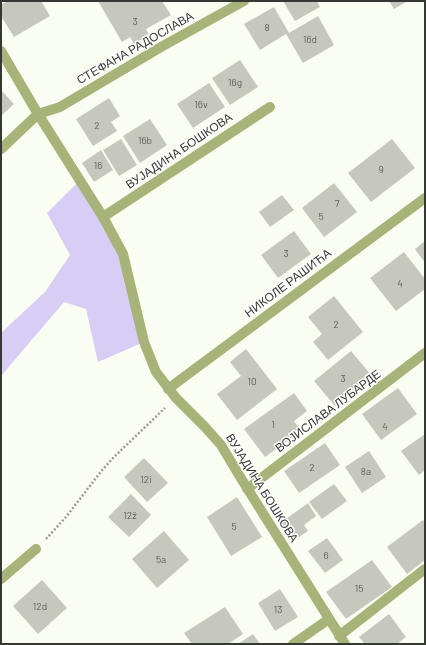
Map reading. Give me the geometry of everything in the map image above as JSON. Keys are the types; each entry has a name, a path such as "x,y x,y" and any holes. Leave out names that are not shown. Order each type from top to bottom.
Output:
{"street":[{"name":"СТЕФАНА РАДОСЛАВА","path":"38,114 60,107 161,47 244,1"},
{"name":"ВУЈАДИНА БОШКОВА","path":"1,51 38,114 103,217 123,254 144,342 156,372 176,398 206,427 221,445 342,640"},
{"name":"ВУЈАДИНА БОШКОВА","path":"103,217 270,107"},
{"path":"1,149 38,114"},
{"name":"НИКОЛЕ РАШИЋА","path":"168,389 425,198"},
{"name":"ВОЈИСЛАВА ЛУБАРДЕ","path":"247,489 425,353"},
{"path":"1,579 36,550"},
{"path":"342,640 425,568"},
{"path":"293,644 329,619"}],"path":[{"path":"36,550 66,517 103,469 176,398"}],"shaded area":[{"path":"80,180 123,254 144,342 98,362 86,309 64,302 1,376 1,333 45,292 70,255 47,213"}],"building":[{"path":"7,1 41,1 50,16 14,37 1,16 1,5"},
{"path":"98,1 162,1 171,15 146,29 149,35 134,44 130,37 122,42"},
{"path":"283,1 317,1 320,7 295,21"},
{"path":"389,1 408,1 394,9"},
{"path":"274,7 289,33 318,16 334,45 303,63 286,34 260,50 244,24"},
{"path":"240,60 258,87 230,105 212,78"},
{"path":"209,83 225,107 193,128 177,104"},
{"path":"1,90 14,104 1,116"},
{"path":"109,98 120,116 111,122 117,131 93,146 76,119"},
{"path":"150,119 167,145 140,163 123,136"},
{"path":"121,139 137,165 119,176 103,150"},
{"path":"392,139 415,168 371,202 348,173"},
{"path":"101,150 113,170 94,182 82,163"},
{"path":"334,183 357,212 324,237 302,208"},
{"path":"282,195 294,210 270,227 259,212"},
{"path":"294,231 311,254 278,278 261,255"},
{"path":"425,241 425,263 415,249"},
{"path":"404,252 425,279 425,289 396,311 370,278"},
{"path":"334,296 363,332 328,360 313,342 322,334 308,317"},
{"path":"246,349 277,389 237,420 217,394 241,376 230,362"},
{"path":"351,351 372,376 335,406 314,381"},
{"path":"398,388 417,414 381,440 362,414"},
{"path":"294,393 307,411 294,421 301,431 265,457 244,429"},
{"path":"425,434 425,470 419,475 401,451"},
{"path":"325,443 340,465 299,493 284,471"},
{"path":"369,451 386,477 362,493 345,467"},
{"path":"144,458 168,483 147,502 124,477"},
{"path":"334,484 347,501 322,519 309,502"},
{"path":"131,494 151,515 129,537 108,517"},
{"path":"237,497 262,537 231,556 207,517"},
{"path":"308,503 316,516 304,525 308,531 292,542 279,524"},
{"path":"423,520 425,523 425,560 407,574 387,547"},
{"path":"164,531 189,560 157,588 132,559"},
{"path":"327,538 343,560 325,573 308,551"},
{"path":"372,560 392,587 346,619 326,592"},
{"path":"42,580 67,608 38,634 13,606"},
{"path":"280,589 298,617 275,631 258,603"},
{"path":"225,607 243,634 228,644 192,644 184,633"},
{"path":"389,614 406,637 397,644 365,644 359,637"},
{"path":"253,634 260,644 238,644"}]}
